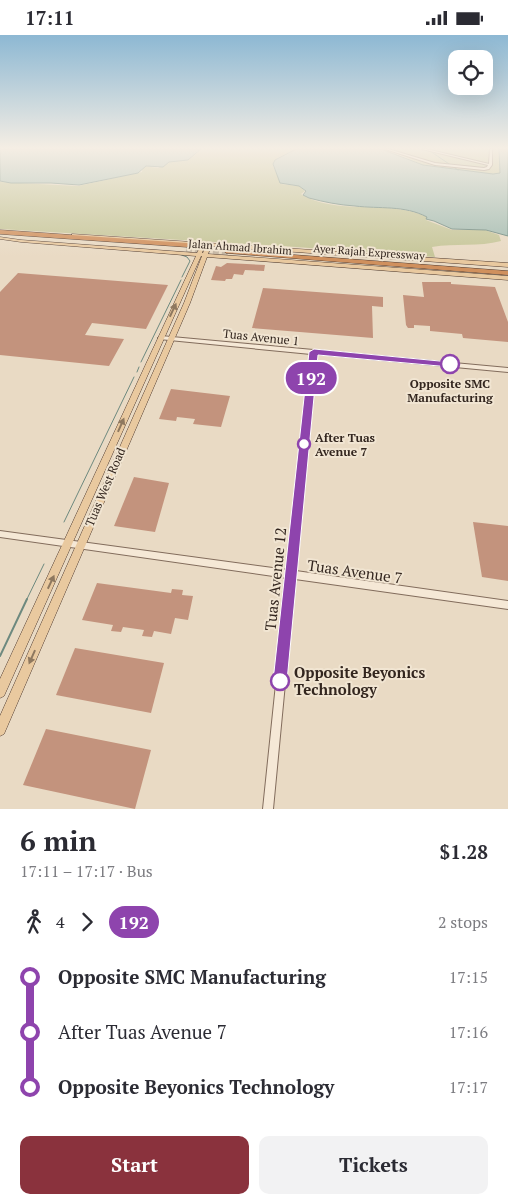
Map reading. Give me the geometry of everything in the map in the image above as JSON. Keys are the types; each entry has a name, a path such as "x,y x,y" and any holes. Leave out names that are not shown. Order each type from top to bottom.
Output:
{"highway":[{"path":"1,235 185,249"},
{"name":"Ayer Rajah Expressway","path":"229,250 508,267"},
{"name":"Ayer Rajah Expressway","path":"229,250 508,273"}],"main road":[{"name":"Jalan Ahmad Ibrahim","path":"1,235 30,232 508,267"},
{"name":"Tuas West Road","path":"0,692 165,338 187,303 206,244"},
{"name":"Jalan Ahmad Ibrahim","path":"185,249 202,254 508,278"},
{"path":"185,249 198,266 206,260 219,255"},
{"name":"Tuas West Road","path":"0,730 80,545 165,338"}],"street":[{"name":"Tuas Avenue 1","path":"165,338 508,369"},
{"name":"Tuas Avenue 12","path":"268,809 314,352"},
{"name":"Tuas Avenue 7","path":"0,534 508,605"}],"green space":[{"path":"0,185 299,186 305,191 301,194 315,201 412,212 427,217 426,220 452,230 485,230 499,235 501,241 484,244 432,247 435,257 0,229"}],"shaded area":[{"path":"293,185 508,185 508,236 486,230 452,229 410,211 343,205 309,198 303,195 306,191 299,186"}],"building":[{"path":"227,263 265,265 264,271 245,270 243,275 234,274 232,279 226,279 225,281 211,280 216,266 221,267"},
{"path":"18,273 168,285 146,329 92,323 85,335 124,339 109,366 0,355 0,292"},
{"path":"422,282 451,282 451,284 495,287 508,322 508,342 463,338 462,334 430,331 430,326 414,325 414,328 408,328 406,325 403,295 424,297"},
{"path":"263,288 383,297 383,307 372,306 373,338 252,328"},
{"path":"171,389 230,396 221,427 193,424 195,419 177,417 176,421 159,419"},
{"path":"134,477 169,483 155,532 114,526"},
{"path":"473,522 508,526 508,581 482,577"},
{"path":"97,583 171,593 172,589 183,590 182,595 193,596 188,620 175,618 171,634 154,631 152,637 142,636 144,630 123,627 121,632 111,631 113,625 82,620"},
{"path":"75,648 164,663 151,713 56,695"},
{"path":"46,729 151,750 135,809 23,785"}],"waterway":[{"path":"179,254 187,257 190,261 182,277"},
{"path":"141,362 181,280"},
{"path":"137,372 139,367"},
{"path":"64,522 134,377"},
{"path":"26,601 44,564"},
{"path":"0,656 27,599"}],"tunnel":[{"path":"186,249 228,252"}],"bus line":[{"name":"192","path":"280,681 314,352 450,364"}],"place":[{"name":"Opposite SMC Manufacturing","path":"450,364"},
{"name":"After Tuas Avenue 7","path":"304,444"},
{"name":"Opposite Beyonics Technology","path":"280,681"}]}
